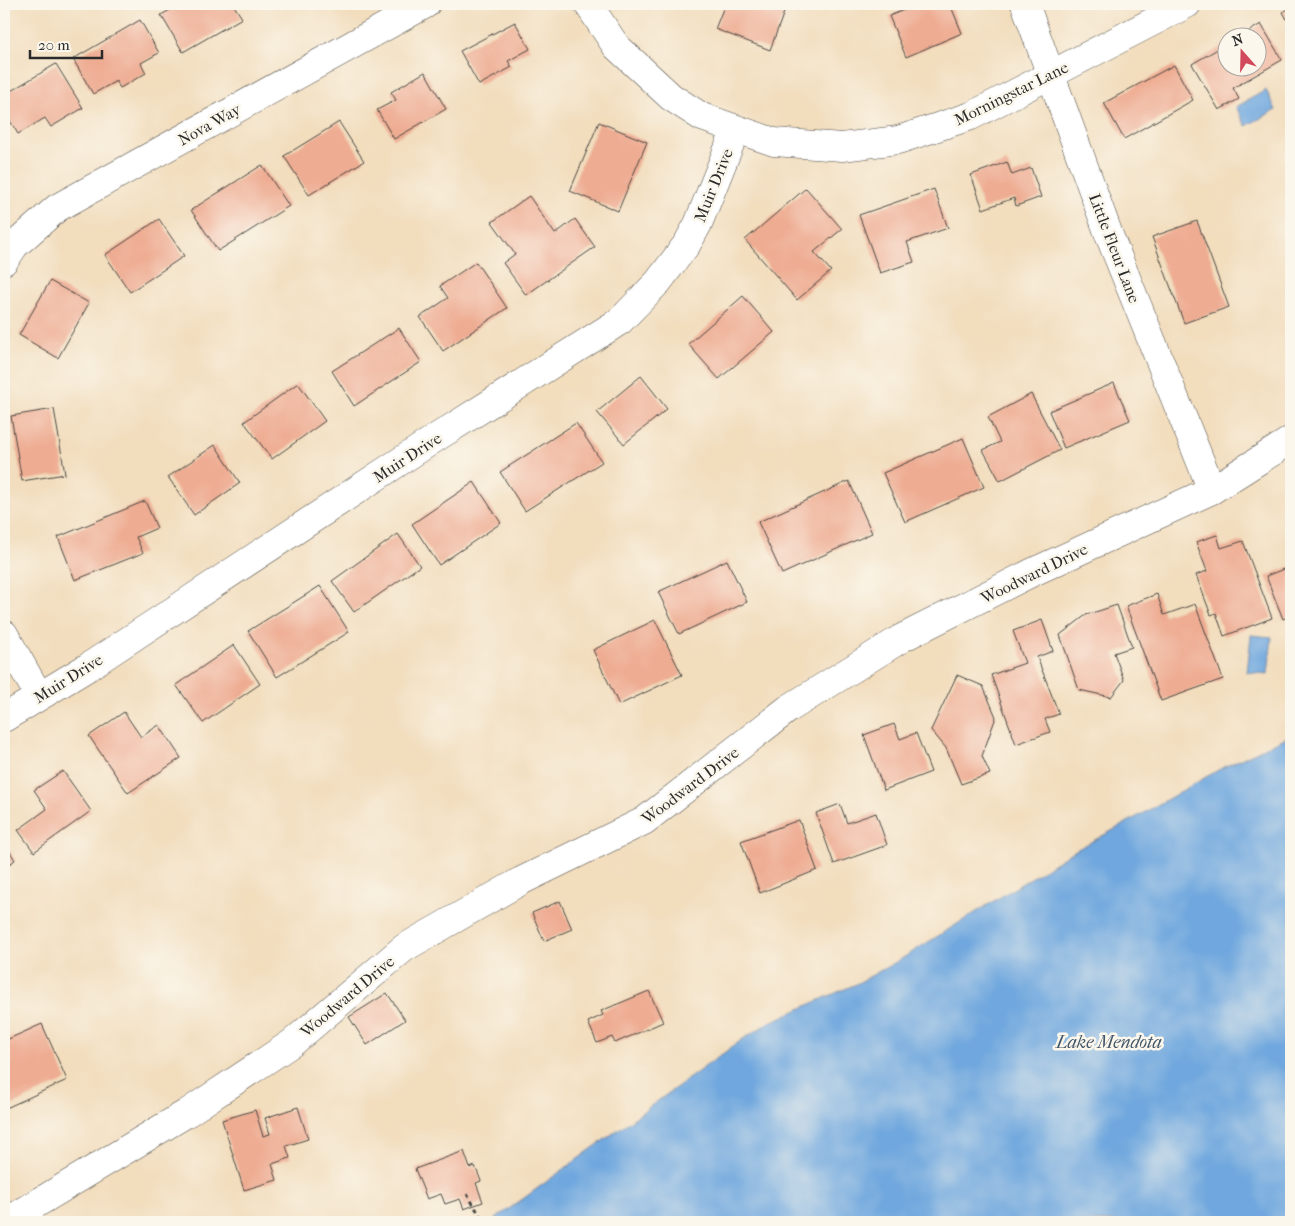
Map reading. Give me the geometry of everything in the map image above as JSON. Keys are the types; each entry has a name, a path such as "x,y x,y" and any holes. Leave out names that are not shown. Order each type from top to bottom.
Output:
{"street":[{"name":"Nova Way","path":"4,261 15,245 57,208 426,4"},
{"name":"Morningstar Lane","path":"588,4 616,46 671,97 702,118 774,142 842,147 898,140 971,116 1187,4"},
{"name":"Little Fleur Lane","path":"1025,4 1108,235 1212,490"},
{"name":"Muir Drive","path":"4,718 88,667 434,439 620,321 658,282 686,244 698,224 736,129"},
{"name":"Woodward Drive","path":"6,1222 187,1113 292,1043 404,948 521,881 644,821 788,710 902,638 1031,573 1212,490 1291,440"},
{"path":"4,634 39,696"}],"path":[{"path":"468,1194 484,1222"}],"water":[{"path":"1266,90 1276,110 1246,126 1236,107"},
{"path":"1251,635 1272,637 1268,674 1247,672"},
{"name":"Lake Mendota","path":"1291,735 1291,1222 491,1222 743,1039 770,1022 856,984 898,961 1074,851 1220,769"}],"building":[{"path":"181,4 233,4 242,18 183,52 161,15"},
{"path":"725,4 787,4 770,50 715,29"},
{"path":"919,4 950,4 962,33 906,57 889,16"},
{"path":"1291,7 1291,27 1283,12"},
{"path":"140,20 159,53 141,63 146,73 120,88 116,81 93,94 73,59"},
{"path":"515,22 530,49 508,61 512,67 479,85 460,51"},
{"path":"1261,24 1263,28 1254,28"},
{"path":"1268,36 1282,60 1268,68"},
{"path":"1218,49 1218,78 1250,78 1233,88 1239,99 1219,110 1192,64"},
{"path":"56,64 83,108 51,127 45,118 18,134 4,111 4,95"},
{"path":"1174,65 1193,100 1124,139 1104,103"},
{"path":"425,72 446,109 394,139 377,110 396,100 391,92"},
{"path":"339,122 364,161 309,195 284,156"},
{"path":"599,122 647,142 618,211 570,191"},
{"path":"1007,162 1012,175 1031,168 1041,197 1016,206 1014,198 983,209 971,175"},
{"path":"262,165 289,206 218,251 191,210"},
{"path":"806,188 842,229 814,252 831,271 797,300 745,240"},
{"path":"934,189 948,228 907,242 914,262 880,273 859,215"},
{"path":"529,196 555,234 575,219 595,247 526,295 503,263 515,254 492,222"},
{"path":"159,219 184,256 130,292 105,255"},
{"path":"1197,221 1229,307 1184,323 1152,237"},
{"path":"476,262 507,308 443,351 420,317 448,298 440,286"},
{"path":"50,281 89,303 58,358 19,335"},
{"path":"743,296 774,332 719,379 688,344"},
{"path":"399,328 421,362 354,406 332,371"},
{"path":"641,376 667,409 624,444 597,412"},
{"path":"298,383 325,421 272,459 244,422"},
{"path":"1114,383 1130,420 1064,448 1049,411"},
{"path":"1031,394 1060,450 1000,481 983,450 1000,442 988,417"},
{"path":"54,409 65,474 22,481 11,416"},
{"path":"576,423 602,462 525,511 500,472"},
{"path":"963,438 984,487 905,522 883,473"},
{"path":"215,445 240,483 194,515 168,477"},
{"path":"849,481 872,533 782,574 758,522"},
{"path":"474,482 501,523 439,565 412,524"},
{"path":"145,501 157,528 136,537 143,553 75,580 58,537"},
{"path":"398,534 420,566 354,612 332,581"},
{"path":"1217,535 1221,548 1243,541 1272,618 1224,636 1216,613 1211,615 1196,575 1207,571 1196,542"},
{"path":"727,560 747,602 679,634 658,592"},
{"path":"1291,566 1291,616 1283,619 1266,576"},
{"path":"320,586 349,632 277,677 248,631"},
{"path":"1157,594 1164,615 1195,604 1223,679 1161,701 1126,606"},
{"path":"1117,605 1132,647 1114,653 1124,680 1111,697 1079,690 1060,635 1086,615"},
{"path":"655,620 682,675 619,705 593,650"},
{"path":"1042,620 1053,651 1037,657 1059,714 1045,719 1050,732 1016,744 991,675 1025,663 1013,631"},
{"path":"234,645 260,684 203,723 176,685"},
{"path":"957,675 983,686 996,717 982,756 990,774 961,784 946,748 931,730"},
{"path":"124,712 141,737 159,725 181,758 128,793 89,736"},
{"path":"894,724 900,739 916,733 931,772 884,790 864,735"},
{"path":"63,771 91,811 34,852 18,830 47,809 34,790"},
{"path":"840,804 847,823 876,813 887,845 834,864 816,813"},
{"path":"799,820 817,870 760,893 741,841"},
{"path":"4,842 15,860 4,868"},
{"path":"560,901 572,929 544,941 532,913"},
{"path":"649,991 663,1022 615,1043 612,1037 597,1043 588,1022 603,1015 601,1011"},
{"path":"387,993 405,1020 367,1045 349,1017"},
{"path":"42,1024 67,1080 4,1109 4,1041"},
{"path":"298,1107 308,1139 286,1146 290,1158 272,1164 277,1180 244,1190 222,1120 255,1110 263,1136 270,1134 265,1118"},
{"path":"464,1151 470,1168 475,1166 481,1181 476,1183 483,1202 464,1209 460,1199 445,1204 441,1194 427,1199 415,1169"}]}
